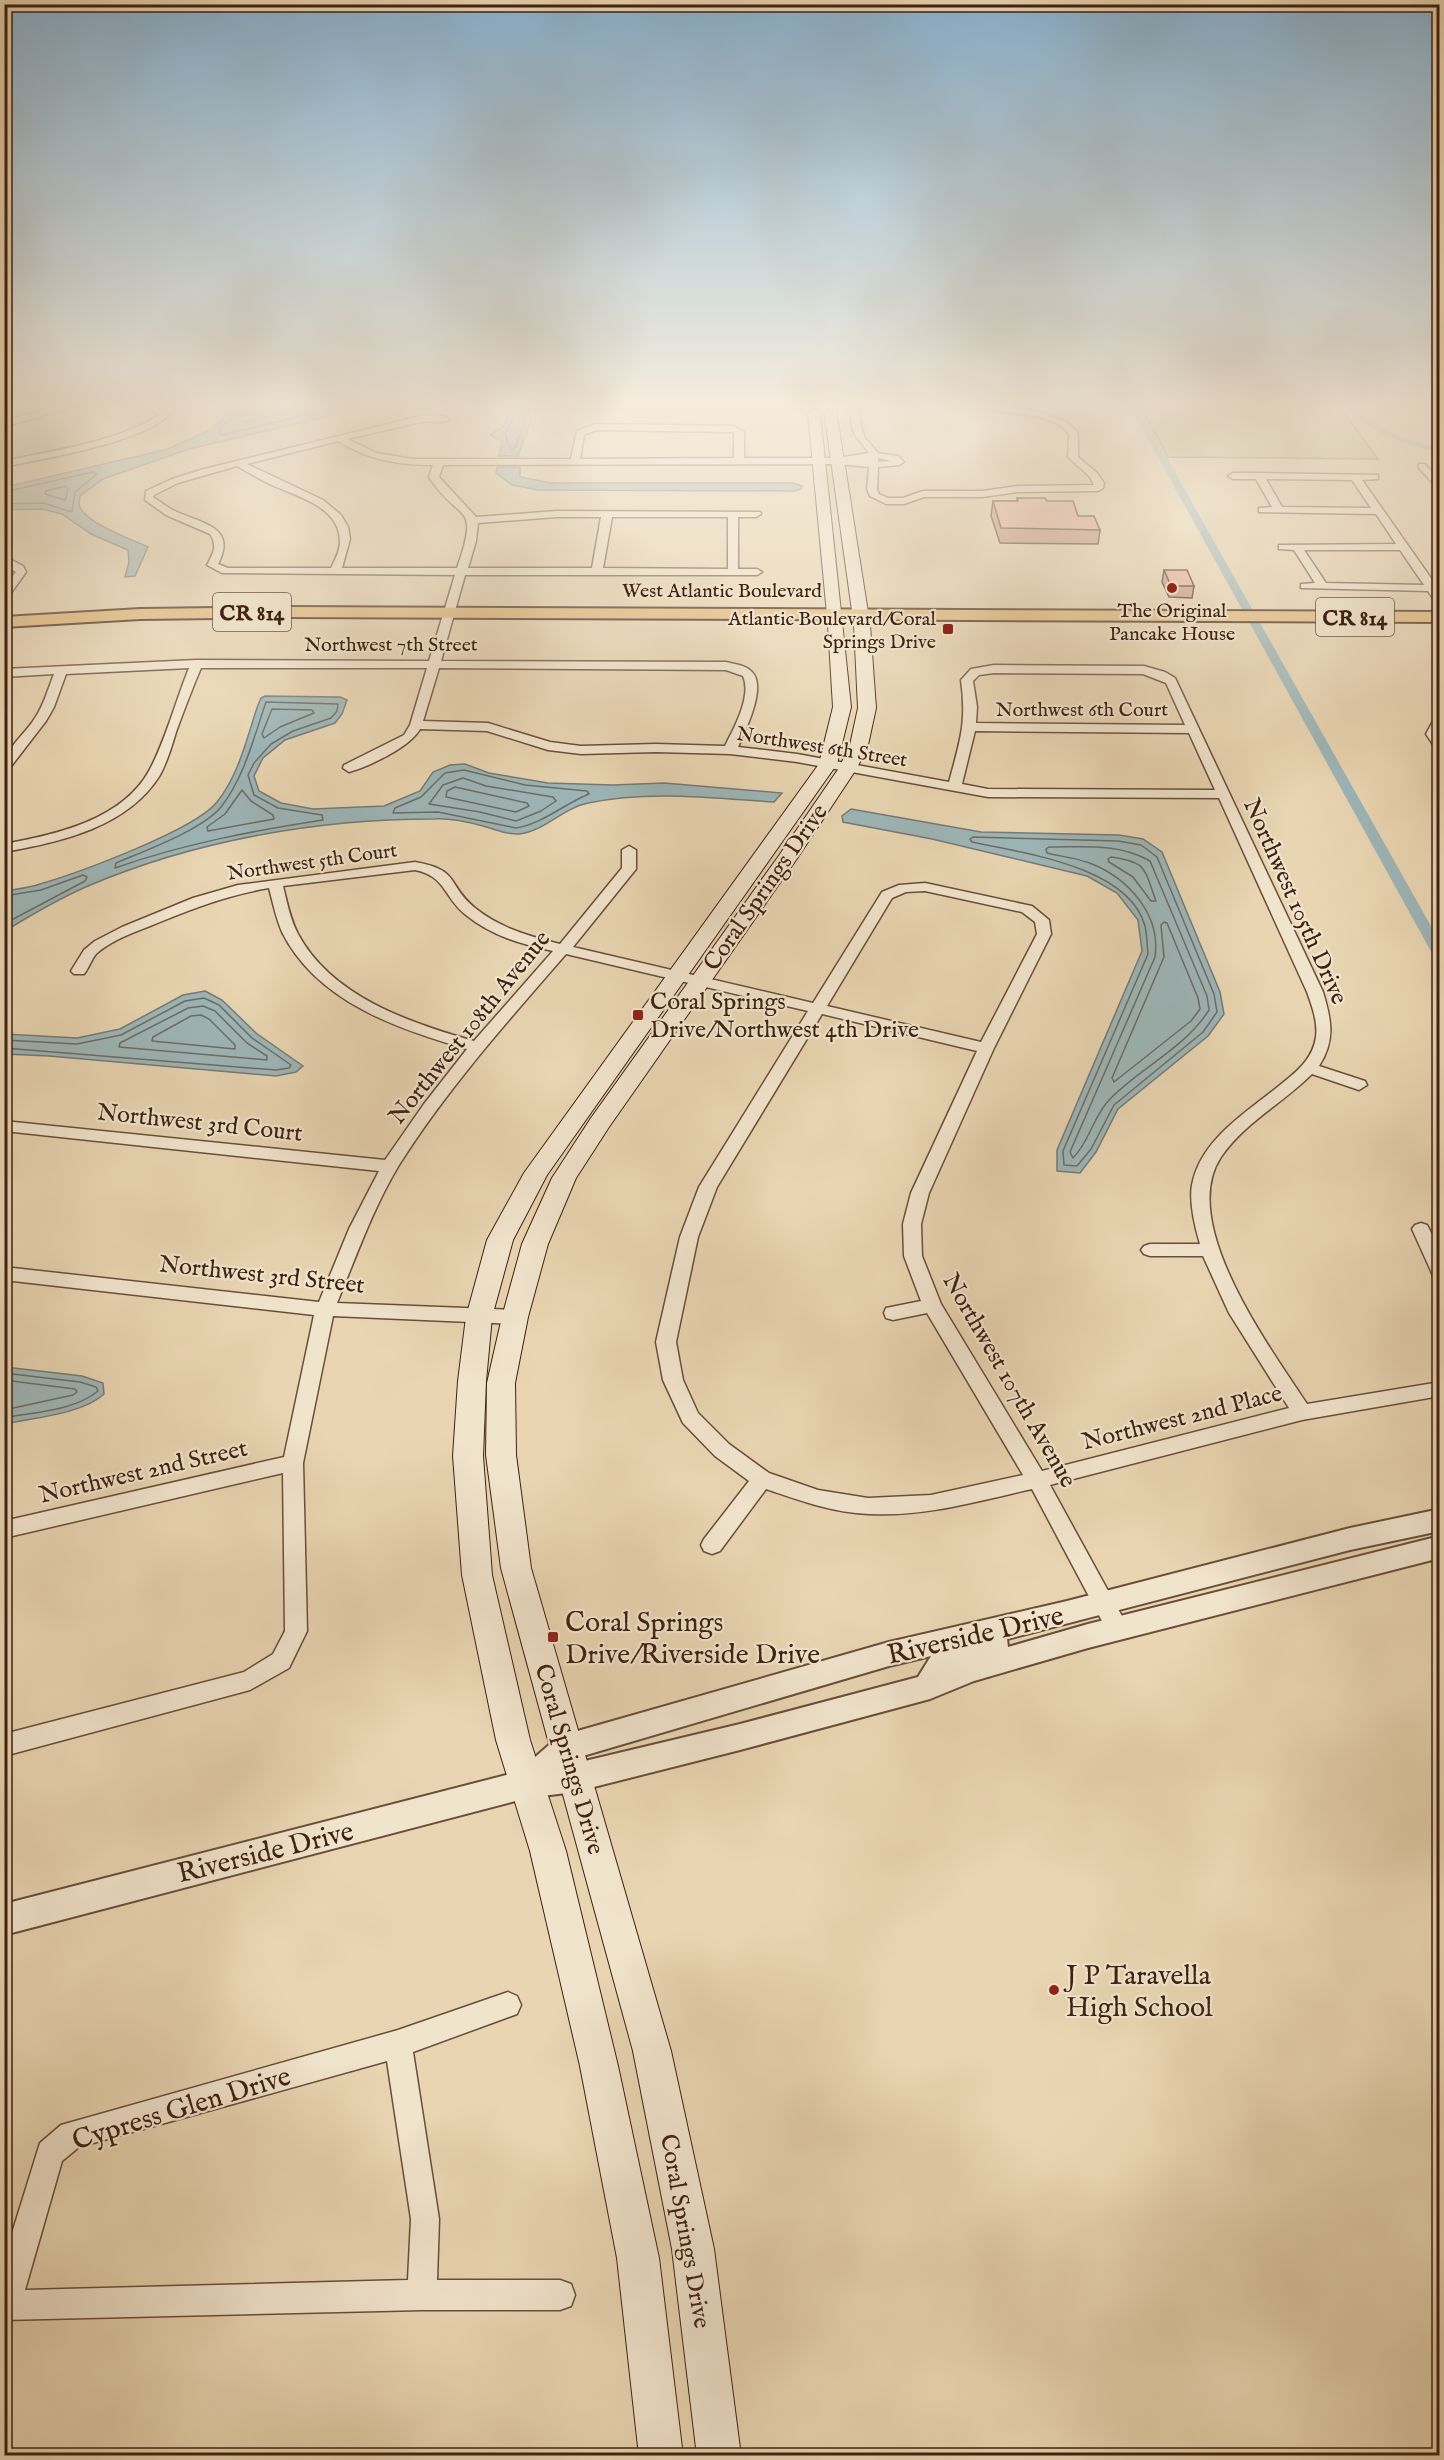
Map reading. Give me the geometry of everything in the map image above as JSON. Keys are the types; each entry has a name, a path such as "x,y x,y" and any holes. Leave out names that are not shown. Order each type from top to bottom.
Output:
{"main road":[{"name":"Coral Springs Drive","path":"825,518 842,707 838,766"},
{"name":"Coral Springs Drive","path":"661,2456 634,2235 599,2066 548,1851 513,1740 477,1575 468,1456 472,1381 479,1317 500,1240 536,1173 687,979 838,766 859,745 867,708 861,619 846,518"},
{"name":"West Atlantic Boulevard","path":"4,622 198,613 448,617 1232,621 1440,617"},
{"name":"West Atlantic Boulevard","path":"4,629 207,621 448,617"},
{"name":"West Atlantic Boulevard","path":"1272,621 1440,627"},
{"name":"Coral Springs Drive","path":"687,979 564,1178 535,1244 515,1317 501,1383 501,1455 516,1568 652,2051 693,2249 719,2456"}],"street":[{"path":"181,518 214,532 219,540 220,550 212,565 226,571 757,572"},
{"path":"336,570 346,540 343,527 337,518"},
{"path":"349,768 410,736 416,725 472,537 473,520 497,518"},
{"path":"597,572 606,518"},
{"path":"732,571 733,518"},
{"path":"1383,518 1440,600"},
{"path":"1283,547 1404,547"},
{"path":"1297,547 1322,586"},
{"path":"4,559 19,568 21,572 4,595"},
{"path":"1305,586 1431,588"},
{"path":"4,848 67,834 124,806 143,790 154,773 196,664"},
{"name":"Northwest 7th Street","path":"4,673 196,664 726,666 741,670 749,675 752,682 741,724 730,750"},
{"path":"606,682 608,666"},
{"name":"Northwest 105th Drive","path":"970,727 971,707 967,680 975,672 994,669 1144,670 1171,681 1315,992 1324,1019 1323,1045 1310,1068 1211,1156 1201,1183 1202,1217 1209,1250 1230,1297 1302,1412"},
{"path":"4,766 40,721 48,707 61,670"},
{"name":"Northwest 6th Street","path":"416,725 488,727 548,746 581,750 657,748 730,750 838,766 988,793 1224,794"},
{"path":"1438,726 1432,734 1440,746"},
{"path":"954,788 970,727"},
{"name":"Northwest 6th Court","path":"970,727 1194,729"},
{"name":"Northwest 108th Avenue","path":"4,1745 250,1680 281,1661 297,1631 293,1463 325,1309 358,1229 390,1166 430,1108 477,1047 629,869 629,850"},
{"name":"Northwest 5th Court","path":"80,971 89,953 127,930 198,901 238,889 276,883 415,867 430,868 443,875 462,904 484,922 516,938 563,949"},
{"path":"276,883 284,917 293,940 313,965 346,993 380,1014 416,1030 477,1047"},
{"name":"Northwest 2nd Place","path":"1042,920 1027,909 925,887 904,888 887,895 708,1186 688,1237 666,1342 674,1380 690,1419 722,1450 762,1479 818,1498 868,1506 931,1503 1037,1480 1302,1412 1440,1389"},
{"name":"Northwest 107th Avenue","path":"1042,920 1044,934 986,1048 920,1193 912,1224 913,1256 932,1305 1037,1480 1118,1629"},
{"path":"563,949 986,1048"},
{"path":"1310,1068 1359,1085"},
{"name":"Northwest 3rd Court","path":"4,1126 390,1166"},
{"path":"1421,1229 1440,1271"},
{"path":"1150,1250 1209,1250"},
{"name":"Northwest 3rd Street","path":"4,1273 325,1309 515,1317"},
{"path":"893,1313 932,1305"},
{"name":"Northwest 2nd Street","path":"4,1530 293,1463"},
{"path":"712,1545 762,1479"},
{"name":"Riverside Drive","path":"4,1920 527,1784 570,1762 889,1654 1067,1613 1339,1542 1440,1520"},
{"name":"Riverside Drive","path":"570,1762 930,1686 970,1670 1118,1629 1440,1547"},
{"path":"930,1686 931,1679 946,1659 1048,1627 1067,1613"},
{"name":"Cypress Glen Drive","path":"508,2005 398,2044 70,2134 50,2153 5,2305 422,2295 560,2295"},
{"path":"398,2044 425,2219 422,2295"}],"water":[{"path":"68,518 89,518 148,547 135,576 125,577 129,562 128,550 91,534"},
{"path":"265,696 340,697 347,700 342,714 335,723 285,740 263,758 254,776 259,791 281,803 313,809 384,806 420,791 433,772 450,765 465,764 489,773 548,783 613,785 664,783 782,793 774,802 681,796 611,799 579,806 537,829 519,834 440,819 346,823 258,835 171,856 129,870 67,896 5,931 5,891 31,886 107,861 161,837 205,813 217,802 231,780 258,705 261,698"},
{"path":"851,809 981,832 1119,835 1143,839 1162,852 1220,992 1224,1014 1208,1036 1118,1109 1096,1152 1080,1173 1057,1171 1057,1150 1142,951 1138,920 1117,893 1087,876 932,839 843,822 842,816"},
{"path":"205,991 222,1000 256,1033 303,1066 296,1072 276,1076 5,1054 5,1034 77,1038 120,1029 183,995"},
{"path":"5,1367 82,1376 103,1383 104,1394 95,1401 71,1411 5,1424"}],"building":[{"path":"998,518 1095,518 1100,530 1001,528"},
{"path":"1164,570 1187,570 1194,586 1171,586"}],"waterway":[{"path":"1196,518 1440,955"}],"place":[{"name":"The Original Pancake House","path":"1172,588"},
{"name":"Atlantic Boulevard/Coral Springs Drive","path":"948,629"},
{"name":"Coral Springs Drive/Northwest 4th Drive","path":"638,1015"},
{"name":"Coral Springs Drive/Riverside Drive","path":"553,1637"},
{"name":"J P Taravella High School","path":"1054,1990"}]}
